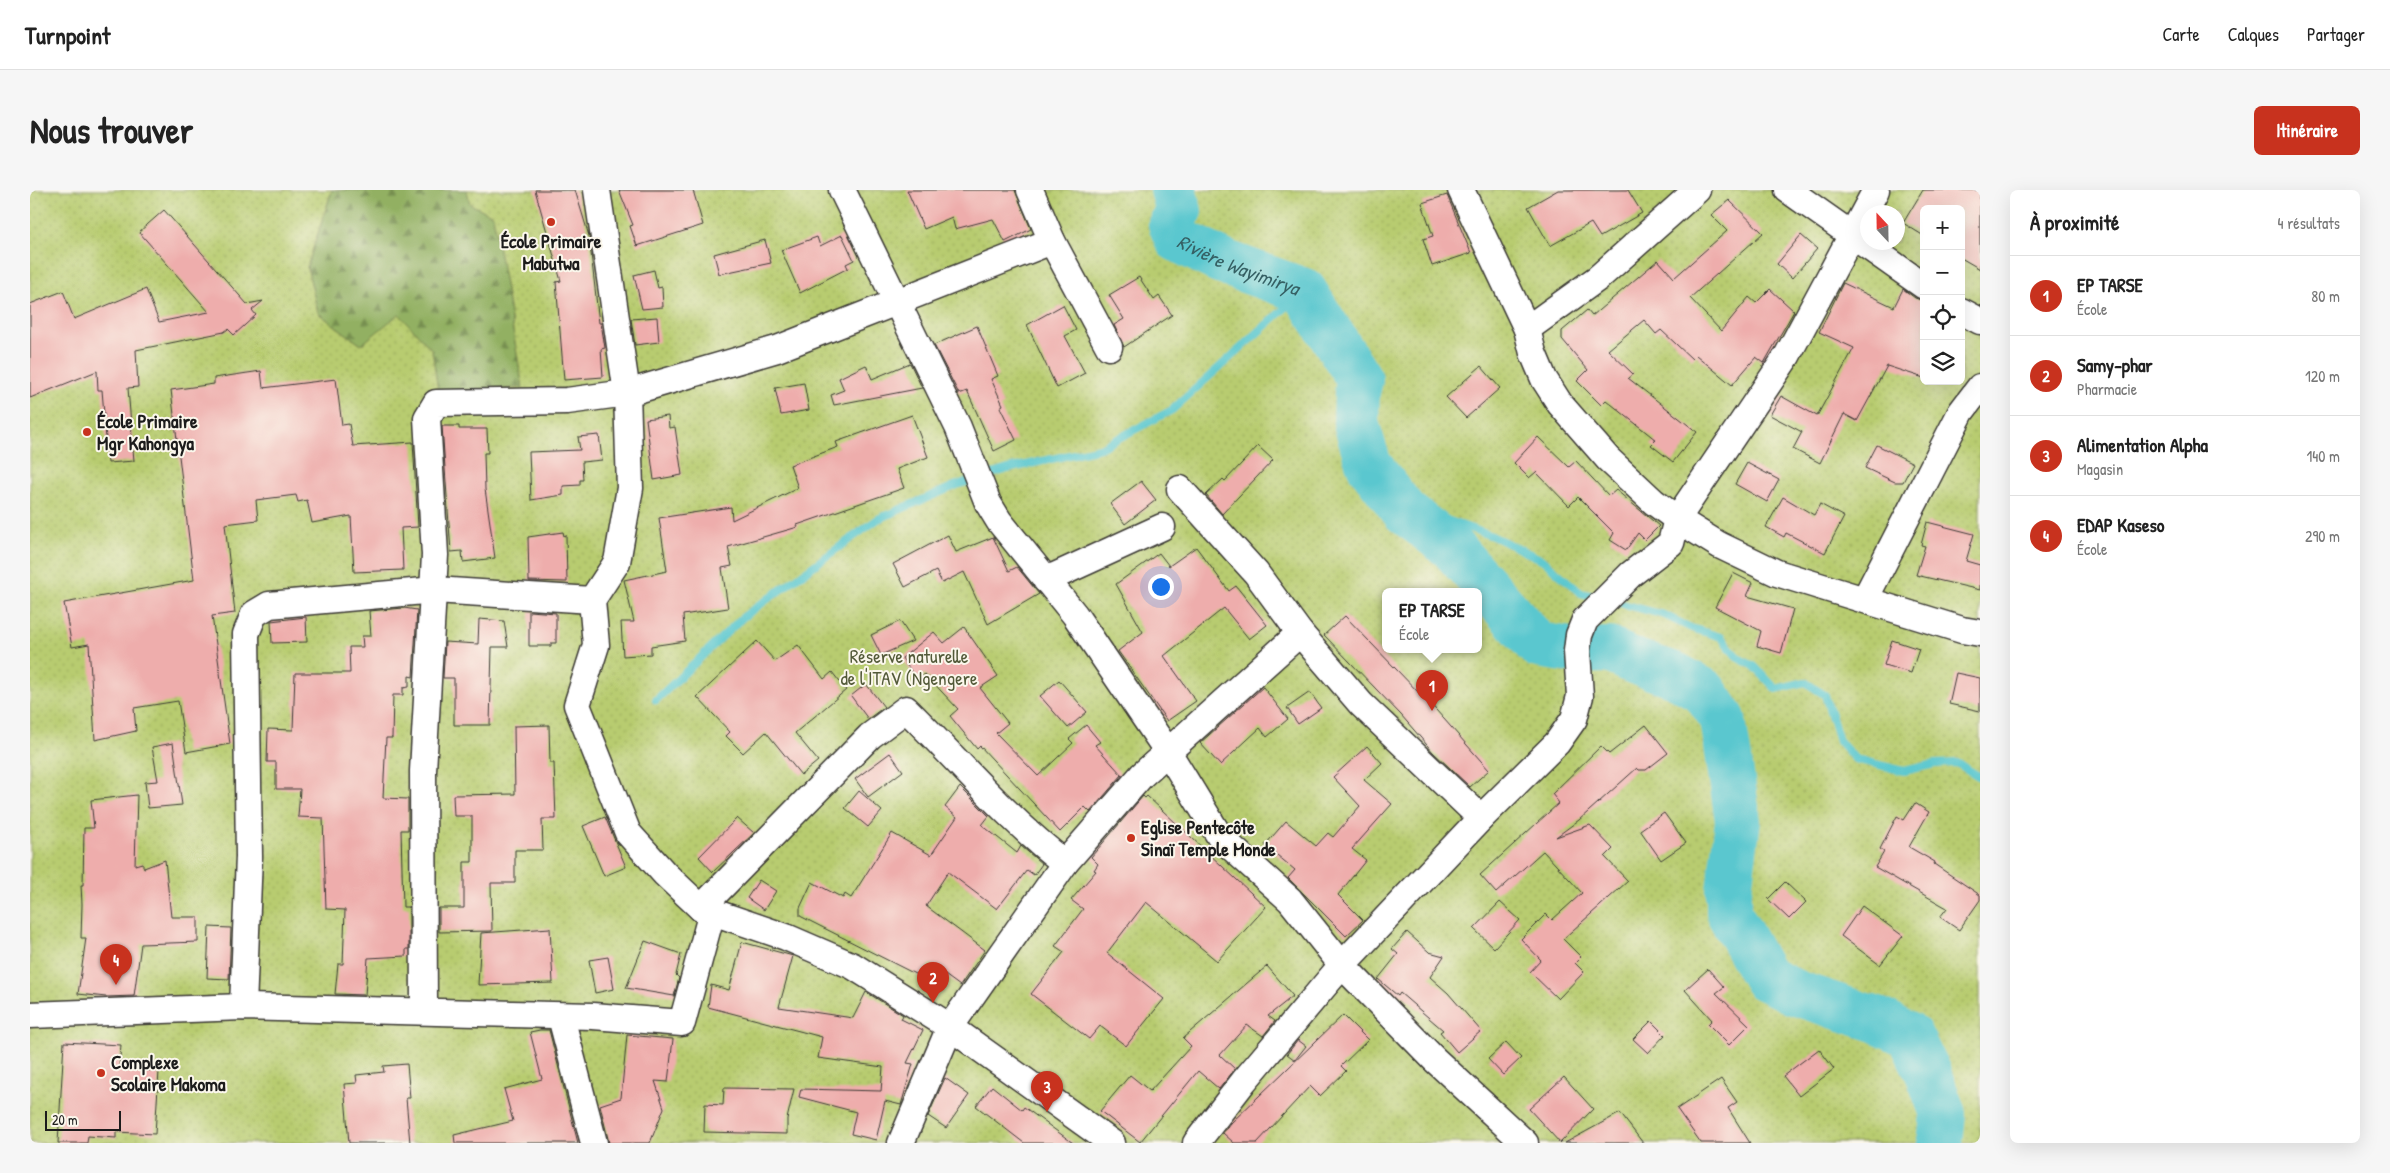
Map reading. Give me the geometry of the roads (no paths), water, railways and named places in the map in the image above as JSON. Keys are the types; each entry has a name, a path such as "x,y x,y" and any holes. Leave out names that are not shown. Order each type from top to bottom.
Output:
{"street":[{"path":"597,190 627,393 630,488 617,562 592,600 596,645 577,705 628,833 665,874 707,910 786,937 853,966 950,1027 1112,1143"},
{"path":"842,190 896,304 958,427 988,503 999,521 1075,615 1168,752 1220,838 1290,900 1342,965 1434,1059 1524,1143"},
{"path":"1030,190 1052,241 1109,347"},
{"path":"1461,190 1527,329 1533,353 1544,379 1560,404 1608,459 1654,502 1719,545 1777,573 1962,630 1980,633"},
{"path":"1527,329 1598,278 1697,190"},
{"path":"1788,190 1920,283"},
{"path":"1196,1143 1244,1081 1342,965 1481,818 1557,743 1574,720 1580,696 1577,651 1579,635 1585,620 1631,574 1671,543 1677,519 1787,356 1876,190"},
{"path":"424,1011 423,771 435,555 427,418 436,403 567,401 627,393 777,349 896,304 1052,241"},
{"path":"1965,312 1980,321"},
{"path":"1864,599 1961,412 1980,387"},
{"path":"1180,489 1256,573 1300,633 1361,704 1481,818"},
{"path":"1046,580 1162,527"},
{"path":"243,1007 249,856 246,634 254,614 269,605 434,590 592,600"},
{"path":"901,1143 950,1027 1065,863 1142,775 1300,633"},
{"path":"30,1015 243,1007 424,1011 561,1017 593,1016 682,1023 707,910 870,736 906,709 962,769 1032,838 1065,863"},
{"path":"561,1017 594,1143"}],"waterway":[{"name":"Rivière Wayimirya","path":"1173,190 1179,211 1171,224 1177,239 1223,262 1304,291 1360,380 1357,392 1356,423 1369,465 1405,512 1451,547 1538,645 1577,651 1609,650 1636,662 1675,675 1704,691 1723,719 1738,821 1729,890 1729,913 1765,978 1796,993 1878,1020 1910,1036 1928,1073 1943,1114 1940,1143"},
{"name":"Rivière Wayimirya","path":"656,700 743,617 878,519 957,485 1008,469 1100,448 1172,410 1304,291"},
{"path":"1391,494 1412,497 1438,517 1492,536 1543,560 1581,593 1601,598"},
{"path":"1612,601 1664,615 1691,628 1721,637 1738,658 1754,666 1776,689 1805,682 1825,695 1839,741 1855,759 1904,771 1935,764 1957,763 1980,777"}],"place":[{"name":"École Primaire Mabutwa","path":"551,222"},
{"name":"École Primaire Mgr Kahongya","path":"87,432"},
{"name":"EP TARSE","path":"1432,711"},
{"name":"Eglise Pentecôte Sinaï Temple Monde","path":"1131,838"},
{"name":"EDAP Kaseso","path":"116,985"},
{"name":"Samy-phar","path":"933,1003"},
{"name":"Complexe Scolaire Makoma","path":"101,1073"},
{"name":"Alimentation Alpha","path":"1047,1112"}],"park label":[{"name":"Réserve naturelle de l'ITAV (Ngengere","path":"909,667"}]}
